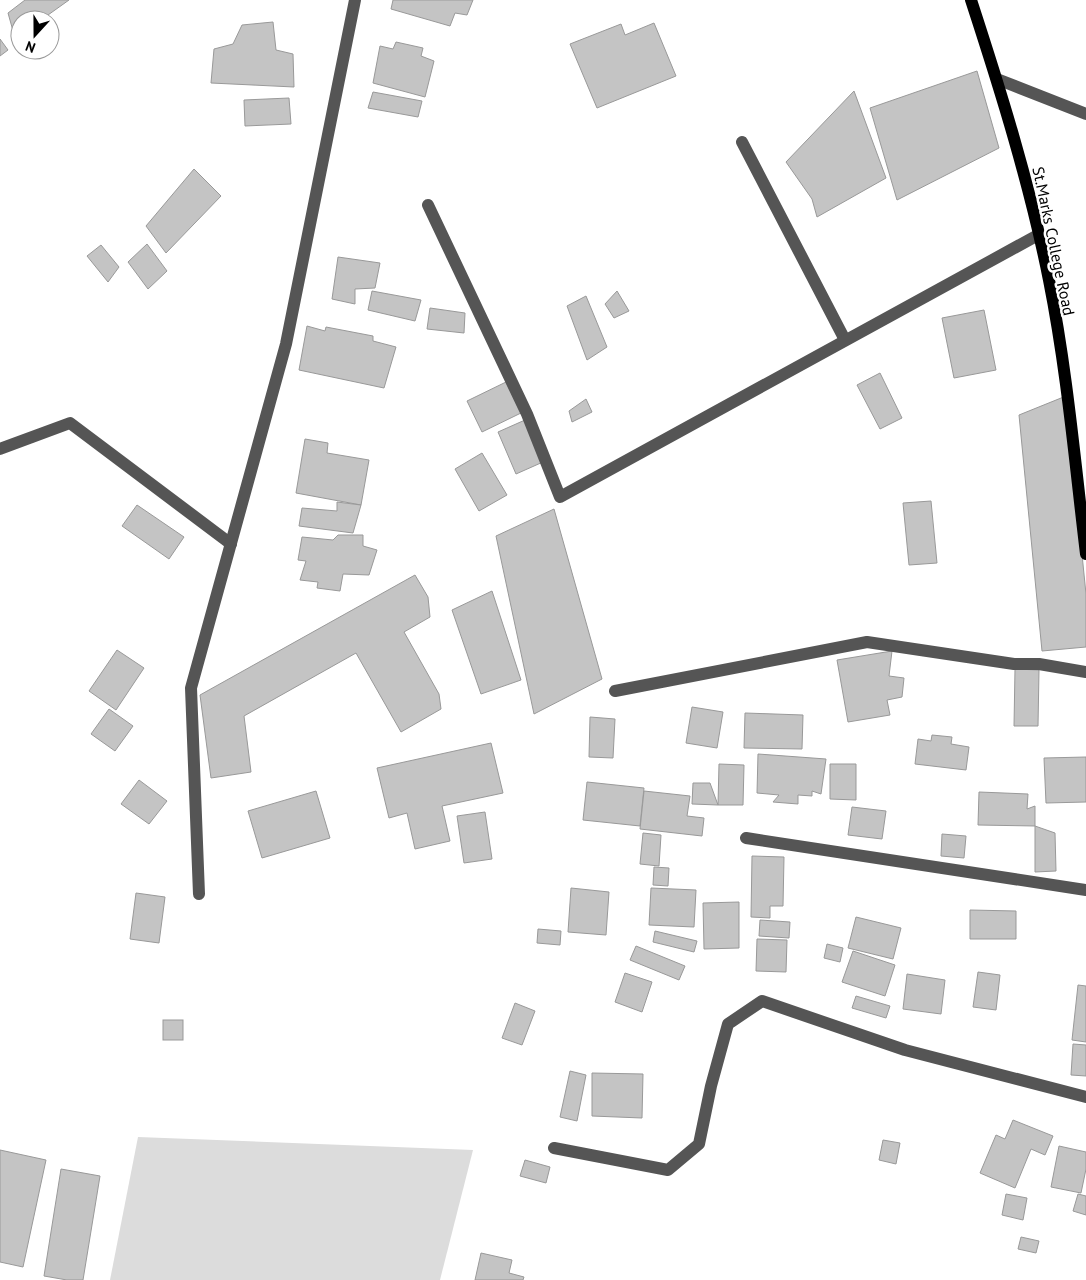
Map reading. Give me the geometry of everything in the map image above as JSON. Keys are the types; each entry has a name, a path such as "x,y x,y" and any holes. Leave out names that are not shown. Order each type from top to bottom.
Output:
{"main road":[{"name":"St.Marks College Road","path":"971,0 1009,118 1049,280 1061,354 1086,554"}],"street":[{"path":"199,894 191,688 286,344 355,0"},
{"path":"997,79 1086,114"},
{"path":"742,142 845,340"},
{"path":"428,205 527,414 560,497 1038,235"},
{"path":"0,449 70,423 231,544"},
{"path":"615,691 867,642 1014,664 1039,664 1086,672"},
{"path":"746,838 1086,890"},
{"path":"554,1148 668,1170 699,1144 711,1086 728,1024 762,1001 905,1050 1086,1097"}],"shaded area":[{"path":"138,1137 473,1150 440,1280 110,1280"}],"building":[{"path":"25,0 69,0 55,10 12,10"},
{"path":"393,0 473,0 467,15 455,13 450,26 391,9"},
{"path":"273,22 276,50 293,54 294,87 211,83 214,49 233,44 242,25"},
{"path":"654,23 676,76 597,108 570,44 621,24 625,35"},
{"path":"0,39 8,50 0,56"},
{"path":"396,42 423,48 421,56 434,61 425,97 373,83 380,46 393,49"},
{"path":"977,71 999,148 897,200 870,108"},
{"path":"854,91 886,178 817,217 812,199 786,162"},
{"path":"373,92 422,101 418,117 368,108"},
{"path":"289,98 291,124 245,126 244,100"},
{"path":"194,169 221,196 166,253 146,226"},
{"path":"147,244 167,271 148,289 128,262"},
{"path":"101,245 119,267 108,282 87,256"},
{"path":"338,257 380,263 375,288 355,289 355,304 332,299"},
{"path":"372,291 421,300 415,321 368,310"},
{"path":"617,291 629,311 614,318 605,304"},
{"path":"586,296 607,347 587,360 567,306"},
{"path":"430,308 465,313 464,333 427,329"},
{"path":"984,310 996,370 954,378 942,318"},
{"path":"307,326 325,331 326,327 373,336 373,341 396,347 384,388 299,370"},
{"path":"880,373 902,418 880,429 857,385"},
{"path":"506,382 521,413 482,432 467,401"},
{"path":"1066,396 1086,594 1086,647 1042,651 1019,415"},
{"path":"586,399 592,412 572,422 569,411"},
{"path":"525,420 543,462 516,474 498,432"},
{"path":"305,439 328,443 327,453 369,460 361,505 296,493"},
{"path":"482,453 507,495 479,511 455,469"},
{"path":"931,501 937,563 909,565 903,503"},
{"path":"337,502 361,505 353,533 299,526 302,508 337,511"},
{"path":"137,505 184,537 169,559 122,526"},
{"path":"554,509 602,679 534,714 496,536"},
{"path":"338,535 363,535 363,546 377,550 369,575 343,574 340,591 317,588 318,582 300,580 306,561 298,560 302,537 333,540"},
{"path":"415,575 428,597 430,617 404,632 439,694 441,709 401,732 356,653 244,716 251,772 211,778 200,695"},
{"path":"492,591 521,680 481,694 452,610"},
{"path":"117,650 144,668 116,710 89,691"},
{"path":"892,651 889,676 904,678 902,697 887,700 890,715 848,722 837,660"},
{"path":"1015,669 1039,670 1038,726 1014,726"},
{"path":"692,707 723,712 717,748 686,743"},
{"path":"109,709 133,726 115,751 91,734"},
{"path":"745,713 803,715 802,749 744,748"},
{"path":"590,717 615,719 613,758 589,757"},
{"path":"932,735 952,737 951,744 969,747 966,770 915,764 918,739 931,741"},
{"path":"491,743 503,793 442,806 450,841 415,849 407,813 389,818 377,768"},
{"path":"758,754 826,759 821,794 812,791 812,796 798,795 798,804 773,802 779,795 757,793"},
{"path":"1086,757 1086,802 1046,803 1044,758"},
{"path":"719,764 744,765 743,805 718,805"},
{"path":"830,764 856,764 856,800 830,799"},
{"path":"139,780 167,801 149,824 121,804"},
{"path":"587,782 644,788 640,826 583,820"},
{"path":"693,783 710,783 718,805 692,804"},
{"path":"316,791 330,838 262,858 248,811"},
{"path":"644,791 690,796 687,816 704,818 702,836 640,829"},
{"path":"979,792 1028,794 1027,809 1035,806 1035,826 978,825"},
{"path":"852,807 886,811 882,839 848,835"},
{"path":"485,812 492,859 464,863 457,816"},
{"path":"1035,826 1055,833 1056,871 1035,872"},
{"path":"643,833 661,835 659,866 640,864"},
{"path":"942,834 966,836 964,858 941,856"},
{"path":"752,856 784,857 783,906 770,906 770,918 751,917"},
{"path":"654,867 669,868 668,886 653,885"},
{"path":"571,888 609,892 606,935 568,932"},
{"path":"651,888 696,890 694,927 649,925"},
{"path":"136,893 165,897 159,943 130,939"},
{"path":"739,902 739,948 704,949 703,903"},
{"path":"970,910 1016,911 1016,939 970,939"},
{"path":"856,917 901,928 893,959 848,948"},
{"path":"760,920 790,922 789,938 759,936"},
{"path":"538,929 561,931 560,945 537,943"},
{"path":"655,931 697,941 694,952 653,942"},
{"path":"757,939 787,940 786,972 756,971"},
{"path":"827,944 843,948 840,962 824,958"},
{"path":"636,946 685,966 679,980 630,960"},
{"path":"853,951 895,965 885,996 842,982"},
{"path":"978,972 1000,975 996,1010 973,1007"},
{"path":"625,973 652,982 642,1012 615,1002"},
{"path":"907,974 945,980 941,1014 903,1009"},
{"path":"1078,985 1086,986 1086,1042 1072,1040"},
{"path":"856,996 890,1006 886,1018 852,1008"},
{"path":"515,1003 535,1011 522,1045 502,1038"},
{"path":"163,1020 183,1020 183,1040 163,1040"},
{"path":"1073,1044 1086,1045 1086,1076 1071,1075"},
{"path":"570,1071 586,1075 577,1121 560,1117"},
{"path":"592,1073 643,1074 642,1118 592,1116"},
{"path":"1013,1120 1053,1136 1045,1155 1031,1149 1015,1188 980,1173 996,1135 1005,1139"},
{"path":"883,1140 900,1143 896,1164 879,1160"},
{"path":"1059,1146 1086,1152 1086,1169 1081,1193 1051,1187"},
{"path":"0,1150 46,1160 23,1267 0,1262"},
{"path":"525,1160 550,1167 546,1183 520,1176"},
{"path":"61,1169 100,1176 83,1280 67,1280 44,1276"},
{"path":"1006,1194 1027,1198 1023,1220 1002,1215"},
{"path":"1078,1194 1086,1196 1086,1215 1073,1211"},
{"path":"1021,1237 1039,1241 1036,1253 1018,1249"},
{"path":"481,1253 512,1260 509,1273 524,1277 523,1280 475,1280"}]}
